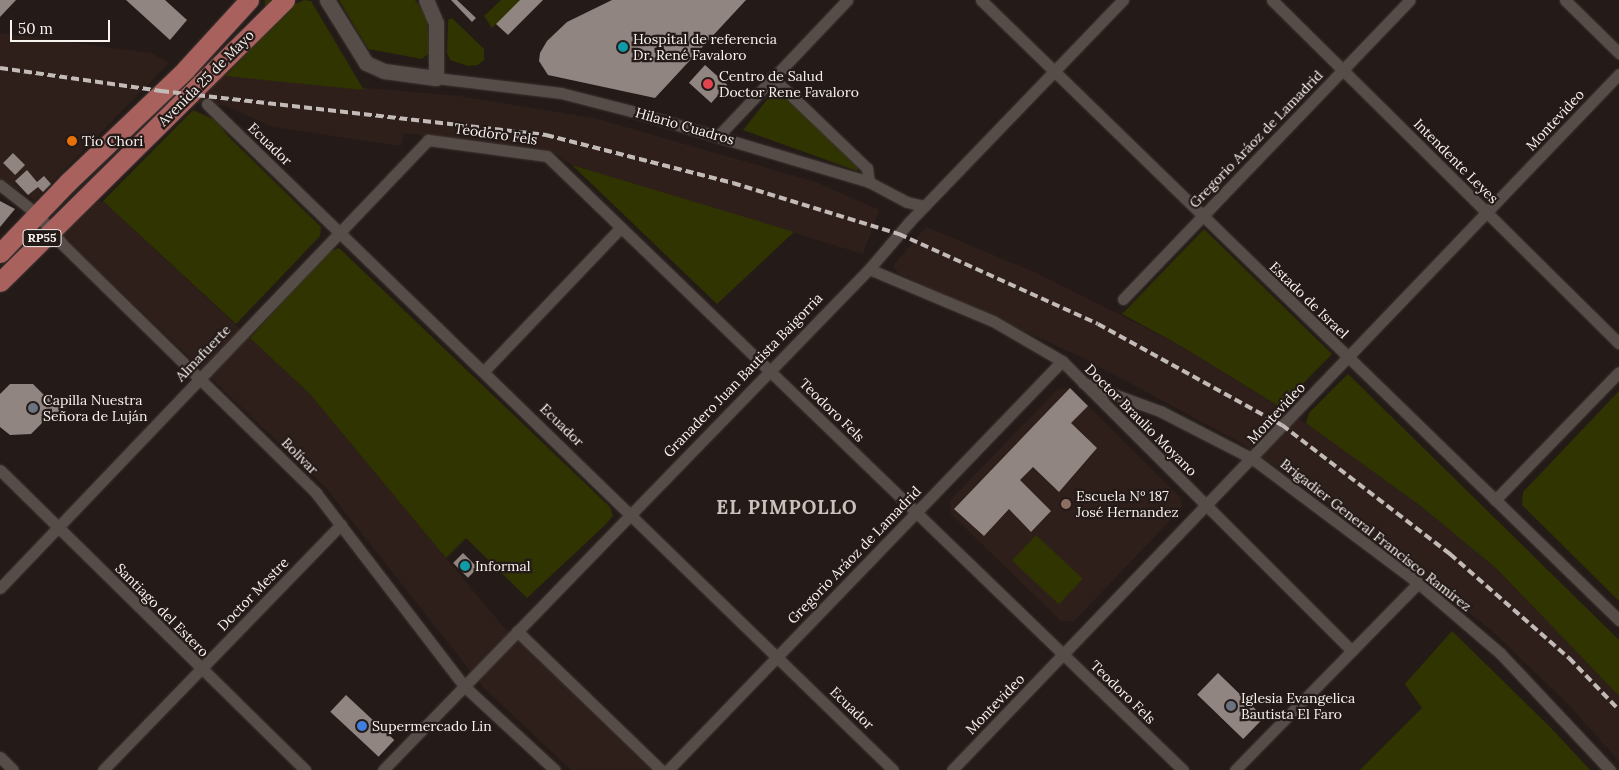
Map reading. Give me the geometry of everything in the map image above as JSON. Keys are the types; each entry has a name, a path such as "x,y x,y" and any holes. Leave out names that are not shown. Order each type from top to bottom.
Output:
{"main road":[{"name":"Avenida 25 de Mayo","path":"0,253 37,214 184,70 249,0"},
{"name":"Avenida 25 de Mayo","path":"0,282 51,229 86,198 285,0"}],"street":[{"name":"Hilario Cuadros","path":"327,0 366,62 384,70 561,94 720,135 869,182 907,202 925,206"},
{"path":"426,0 436,23 436,78"},
{"path":"720,135 772,77 847,0"},
{"name":"Estado de Israel","path":"981,0 1619,620"},
{"name":"Granadero Juan Bautista Baigorria","path":"383,770 466,687 517,631 768,370 869,269 925,206 1123,0"},
{"name":"Intendente Leyes","path":"1272,0 1619,343"},
{"name":"Gregorio Aráoz de Lamadrid","path":"1123,299 1410,0"},
{"path":"1565,0 1619,53"},
{"name":"Montevideo","path":"952,770 1253,460 1347,357 1488,213 1619,74"},
{"path":"772,77 867,168 869,182"},
{"name":"Ecuador","path":"207,104 484,370 893,770"},
{"name":"Almafuerte","path":"0,588 60,528 200,377 428,140"},
{"name":"Teodoro Fels","path":"428,140 547,156 1183,770"},
{"name":"Bolívar","path":"0,185 37,214 62,244 200,377 316,493 466,687 555,770"},
{"path":"484,370 621,227"},
{"name":"Doctor Braulio Moyano","path":"869,269 993,321 1062,361 1352,651"},
{"name":"Gregorio Aráoz de Lamadrid","path":"668,770 1062,361"},
{"path":"1495,500 1619,372"},
{"name":"Brigadier General Francisco Ramírez","path":"1083,383 1160,411 1253,460 1418,583 1500,653 1610,770"},
{"name":"Santiago del Estero","path":"0,470 200,669 305,770"},
{"name":"Doctor Mestre","path":"103,770 341,524"},
{"path":"1235,770 1418,583"},
{"path":"517,631 661,770"},
{"path":"0,757 13,770"}],"shaded area":[{"path":"0,33 151,53 169,63 35,200 0,179"},
{"path":"219,75 459,96 594,118 816,182 879,210 863,254 572,165 549,150 404,133 401,146 273,127 226,106 196,103"},
{"path":"103,201 309,393 500,623 651,770 571,770 483,687 326,488 63,237 60,227 92,203"},
{"path":"926,227 1032,271 1176,343 1318,431 1422,507 1497,569 1619,696 1619,761 1568,704 1491,630 1338,510 1243,444 1079,356 899,274 893,266"},
{"name":"Escuela N° 187 José Hernandez","path":"1070,388 1181,498 1182,508 1074,621 1061,621 951,514 950,500 1058,389"}],"green space":[{"path":"265,0 271,0 271,34 265,34"},
{"path":"304,0 311,1 364,90 225,76 293,5"},
{"path":"339,0 415,0 427,15 429,53 422,59 368,49"},
{"path":"501,0 520,0 492,28 484,16"},
{"path":"452,18 484,49 484,60 478,65 468,66 450,60 447,53 448,20"},
{"path":"780,90 858,168 857,171 743,130 774,91"},
{"path":"193,110 217,121 228,136 321,227 320,236 236,324 103,201"},
{"path":"572,165 791,231 794,232 717,304"},
{"path":"1204,229 1332,354 1280,407 1176,343 1122,314"},
{"path":"339,248 610,507 613,516 605,525 527,598 466,538 446,558 309,393 250,338 326,253"},
{"path":"1348,374 1619,640 1619,696 1497,569 1422,507 1306,423 1309,413"},
{"path":"1619,391 1619,601 1522,505 1523,492"},
{"path":"1036,535 1083,579 1059,604 1012,561"},
{"path":"1452,631 1553,730 1590,770 1360,770 1422,708 1405,684"}],"building":[{"path":"0,0 16,0 0,17"},
{"path":"126,0 165,0 187,20 170,40"},
{"path":"451,0 457,0 476,18 472,22"},
{"path":"520,0 543,0 508,35 496,24"},
{"name":"Hospital de referencia Dr. René Favaloro","path":"612,0 746,0 655,98 548,75 539,61 540,53 547,41 567,22"},
{"name":"Centro de Salud Doctor Rene Favaloro","path":"705,65 727,85 711,103 689,83"},
{"path":"13,153 25,165 15,175 3,163"},
{"path":"27,170 37,182 44,176 51,184 43,192 38,187 28,195 15,181"},
{"path":"0,201 15,209 0,227"},
{"name":"Capilla Nuestra Señora de Luján","path":"10,384 33,384 45,396 65,405 66,412 43,422 31,434 10,435 0,427 0,394"},
{"name":"Escuela N° 187 José Hernandez","path":"1070,388 1088,406 1071,423 1097,448 1059,492 1033,467 1020,480 1051,511 1031,532 1009,509 984,536 954,509"},
{"name":"Informal","path":"463,553 478,568 468,578 453,563"},
{"name":"Iglesia Evangelica Bautista El Faro","path":"1218,673 1264,717 1243,739 1197,695"},
{"name":"Supermercado Lin","path":"346,695 394,740 379,757 330,712"}],"railway":[{"path":"0,68 161,91 546,135 733,183 899,234 1098,324 1282,425 1450,554 1569,658 1619,710"}],"place":[{"name":"Hospital de referencia Dr. René Favaloro","path":"623,47"},
{"name":"Centro de Salud Doctor Rene Favaloro","path":"708,84"},
{"name":"Tío Chori","path":"72,141"},
{"name":"Capilla Nuestra Señora de Luján","path":"33,408"},
{"name":"Escuela N° 187 José Hernandez","path":"1066,504"},
{"name":"Informal","path":"465,566"},
{"name":"Iglesia Evangelica Bautista El Faro","path":"1231,706"},
{"name":"Supermercado Lin","path":"362,726"}],"district":[{"name":"EL PIMPOLLO","path":"787,508"}]}
